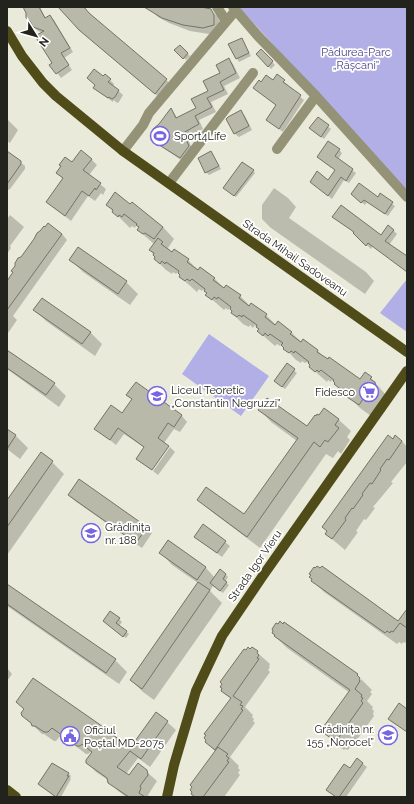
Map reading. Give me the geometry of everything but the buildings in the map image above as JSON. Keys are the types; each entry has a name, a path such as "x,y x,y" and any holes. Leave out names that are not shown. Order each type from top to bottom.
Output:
{"main road":[{"name":"Strada Mihail Sadoveanu","path":"7,31 22,56 43,83 56,96 124,151 407,352"},
{"name":"Strada Igor Vieru","path":"167,797 174,765 196,691 222,636 265,571 407,371"},
{"path":"7,790 16,797"}],"street":[{"path":"217,7 226,21"},
{"path":"124,151 143,125 149,113 226,21 234,9 316,96 407,197"},
{"path":"169,184 253,73"},
{"path":"276,149 316,96"}],"green space":[{"name":"Pădurea-Parc „Râșcani”","path":"239,7 407,7 407,192"},
{"path":"407,279 407,332 380,313"},
{"path":"209,334 269,376 241,416 182,374"}],"place":[{"name":"Sport4Life","path":"160,136"},
{"name":"Fidesco","path":"369,392"},
{"name":"Liceul Teoretic „Constantin Negruzzi”","path":"157,396"},
{"name":"Grădinița nr. 188","path":"91,533"},
{"name":"Grădinița nr. 155 „Norocel”","path":"388,735"},
{"name":"Oficiul Poștal MD-2075","path":"70,736"}]}
